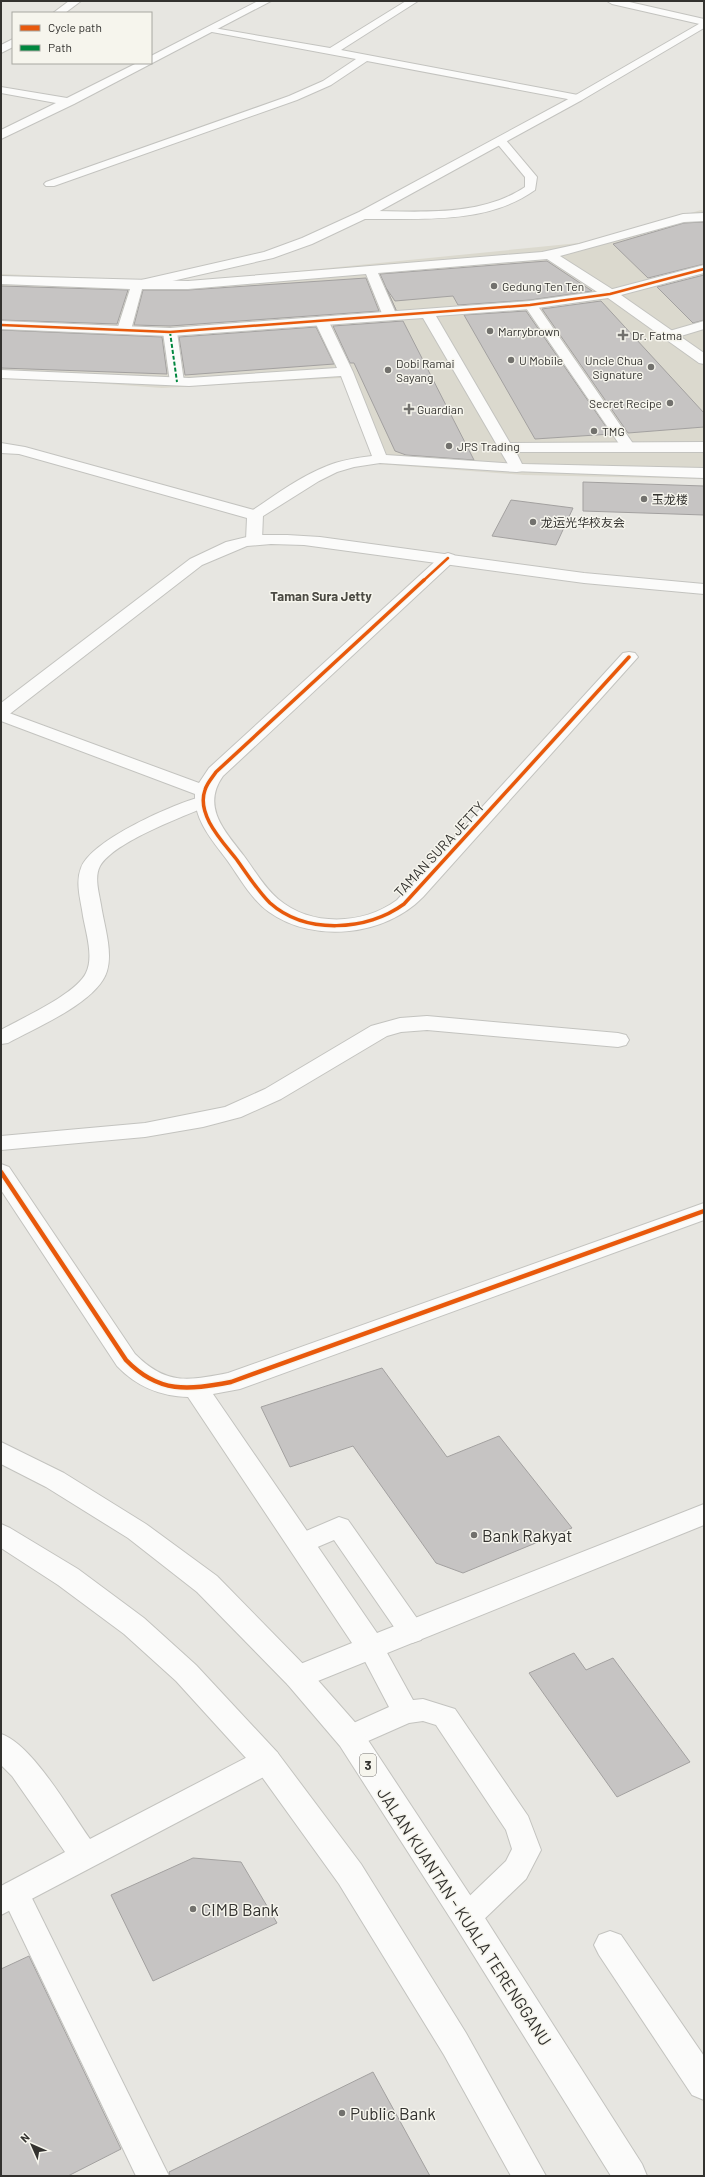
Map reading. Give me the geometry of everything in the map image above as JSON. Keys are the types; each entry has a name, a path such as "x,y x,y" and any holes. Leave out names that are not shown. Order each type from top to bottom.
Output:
{"main road":[{"path":"60,12 76,1"},
{"path":"152,59 266,1"},
{"path":"137,285 268,254 307,240 363,215 578,98 704,23"},
{"path":"1,50 12,43"},
{"path":"1,135 144,64"},
{"path":"1,90 70,102"},
{"path":"1,325 170,332 322,322 530,305 610,294 704,269"},
{"path":"610,294 671,335 704,360"},
{"path":"427,313 517,468 704,473"},
{"path":"170,332 177,382"},
{"path":"505,448 704,447"},
{"path":"1,448 20,450 255,515 254,540"},
{"path":"1,713 196,562 222,548 254,540 288,540 448,558 627,582 704,589"},
{"path":"1,713 204,796 216,772 448,558"},
{"name":"TAMAN SURA JETTY","path":"204,796 204,809 213,827 263,895 276,907 291,916 309,923 331,926 378,918 400,907 416,893 629,657"},
{"path":"1,1143 145,1130 203,1120 233,1112 273,1094 379,1031 400,1025 427,1022 618,1040"},
{"path":"1,1172 126,1360 146,1378 170,1386 196,1389 231,1382 704,1211"},
{"path":"196,1389 371,1648"},
{"name":"JALAN KUANTAN - KUALA TERENGGANU","path":"1,1452 55,1480 137,1532 207,1584 298,1677 350,1737 467,1917 630,2176"},
{"path":"298,1677 704,1514"},
{"path":"1,1535 68,1577 134,1626 186,1673 267,1761 350,1874 455,2044 529,2176"},
{"path":"1,1746 22,1767 85,1856"},
{"path":"8,1897 267,1761"},
{"path":"610,1945 704,2084"}],"lane":[{"path":"331,52 413,1"},
{"path":"612,1 704,23"},
{"path":"212,29 578,98"},
{"path":"50,184 294,98 327,83 365,58"},
{"path":"363,215 453,213 499,204 524,195 531,188 530,177 501,141"},
{"path":"1,280 137,285 188,285 549,254 582,247 683,218 704,217"},
{"path":"549,254 610,294"},
{"path":"370,270 390,316"},
{"path":"124,330 137,285"},
{"path":"530,305 629,448"},
{"path":"322,322 346,372 380,459"},
{"path":"671,335 704,325"},
{"path":"1,374 177,382 217,381 346,372"},
{"path":"255,515 332,469 352,463 380,459 517,468"},
{"path":"1,1038 72,998 87,986 96,972 98,958 87,878 96,859 111,846 204,796"},
{"path":"301,1544 339,1527 412,1632"},
{"path":"371,1648 406,1712"},
{"path":"350,1737 406,1712 423,1710 445,1717 518,1825 527,1850 516,1870 467,1917"},
{"path":"8,1897 153,2176"}],"shaded area":[{"path":"701,210 704,211 704,479 524,475 378,464 341,378 162,388 1,376 1,274 190,282 589,242"}],"building":[{"path":"704,222 704,264 648,278 613,244 684,223"},
{"path":"547,261 592,291 530,300 458,305 453,296 395,301 380,274"},
{"path":"704,275 704,320 693,323 657,287"},
{"path":"366,278 379,311 170,326 134,325 143,290 188,290"},
{"path":"1,286 128,290 117,324 1,320"},
{"path":"601,301 704,413 704,427 628,433 542,309"},
{"path":"526,311 611,434 535,439 464,315"},
{"path":"403,321 474,460 406,455 395,451 354,363 350,363 333,326"},
{"path":"316,327 334,364 185,375 179,337"},
{"path":"1,330 162,337 167,374 1,368"},
{"name":"玉龙楼","path":"583,482 704,486 704,515 583,511"},
{"name":"龙运光华校友会","path":"511,500 573,508 556,545 492,536"},
{"path":"382,1368 447,1457 499,1436 572,1528 463,1573 436,1563 353,1446 290,1467 261,1407"},
{"path":"574,1653 586,1670 613,1658 690,1762 617,1797 529,1673"},
{"name":"CIMB Bank","path":"193,1858 241,1862 277,1923 153,1981 111,1895"},
{"path":"29,1956 121,2149 68,2176 1,2176 1,1969"},
{"name":"Public Bank","path":"373,2072 430,2176 170,2176 169,2172"}],"marked path":[{"path":"170,332 177,382"}],"cycle path":[{"path":"1,325 170,332 530,305 610,294 704,269"},
{"path":"448,558 216,772 206,788 204,793 206,811 209,820 219,836 265,898 277,908 291,916 322,925 338,926 371,921 386,915 404,904 416,893 629,657"},
{"path":"1,1172 126,1360 138,1372 147,1378 157,1383 178,1388 210,1386 231,1382 704,1211"}],"place":[{"name":"Gedung Ten Ten","path":"494,286"},
{"name":"Marrybrown","path":"490,331"},
{"name":"Dr. Fatma","path":"623,335"},
{"name":"U Mobile","path":"511,360"},
{"name":"Uncle Chua Signature","path":"651,367"},
{"name":"Dobi Ramai Sayang","path":"388,370"},
{"name":"Secret Recipe","path":"670,403"},
{"name":"Guardian","path":"409,409"},
{"name":"TMG","path":"594,431"},
{"name":"JPS Trading","path":"449,446"},
{"name":"玉龙楼","path":"644,499"},
{"name":"龙运光华校友会","path":"533,522"},
{"name":"Bank Rakyat","path":"474,1535"},
{"name":"CIMB Bank","path":"193,1909"},
{"name":"Public Bank","path":"342,2113"}],"district":[{"name":"Taman Sura Jetty","path":"321,596"}]}
